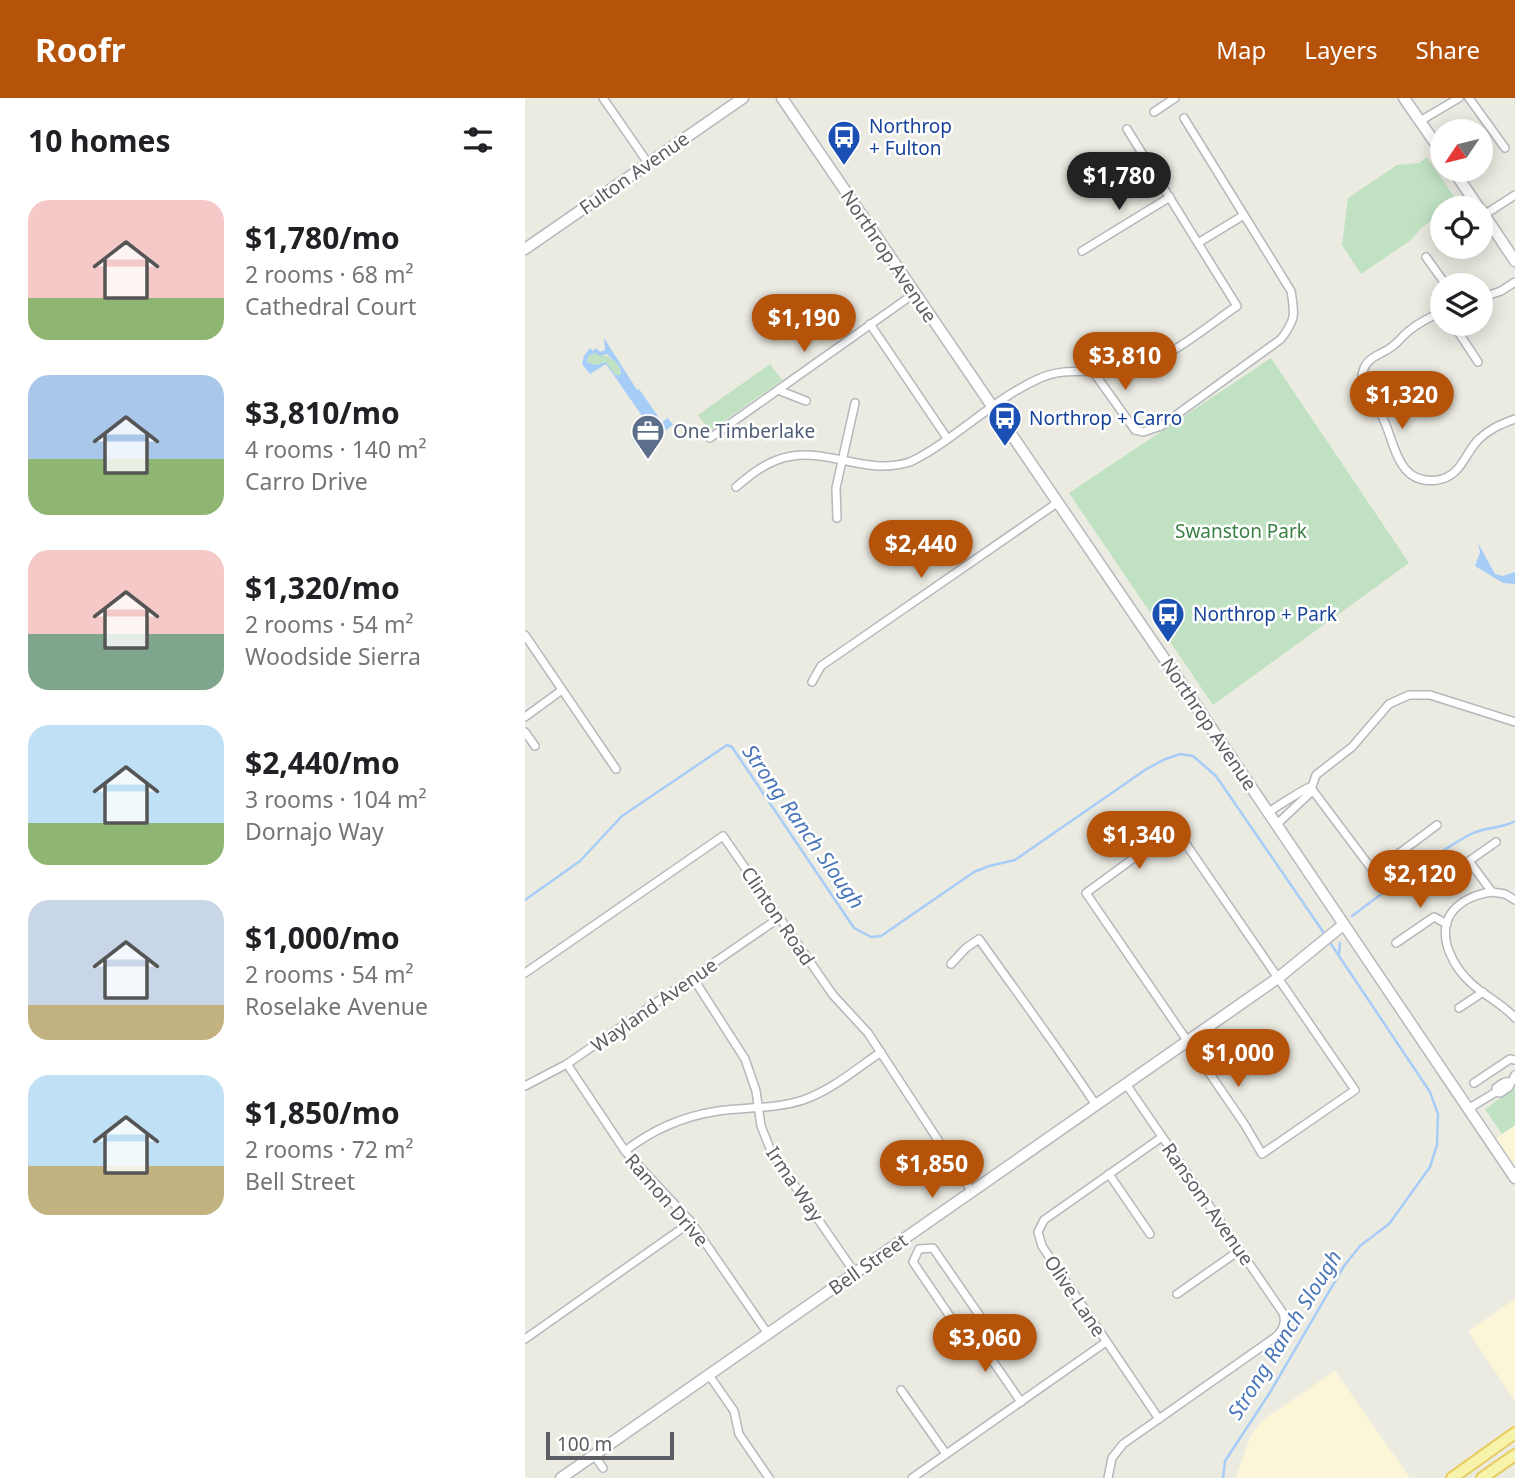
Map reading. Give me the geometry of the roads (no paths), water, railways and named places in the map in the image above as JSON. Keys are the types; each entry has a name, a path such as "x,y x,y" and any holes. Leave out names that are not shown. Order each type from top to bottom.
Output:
{"main road":[{"path":"1453,1478 1515,1433"},
{"path":"1482,1478 1515,1455"}],"street":[{"path":"603,98 648,163"},
{"name":"Fulton Avenue","path":"525,248 743,98"},
{"name":"Northrop Avenue","path":"782,98 1515,1178"},
{"path":"1154,112 1174,98"},
{"path":"1404,98 1430,136"},
{"path":"1420,121 1459,98"},
{"path":"1469,98 1505,148"},
{"path":"1092,370 1135,430 1143,432 1161,426 1281,339 1293,323 1295,309 1291,291 1184,118"},
{"path":"736,487 756,471 779,459 810,455 873,467 898,466 916,459 1024,386 1051,374 1073,370 1125,370 1153,361 1237,306 1127,129"},
{"path":"1493,205 1515,195"},
{"path":"1082,251 1170,197"},
{"path":"1198,243 1244,215"},
{"path":"1493,229 1515,261"},
{"path":"1426,257 1437,273"},
{"path":"1493,294 1515,282"},
{"path":"710,438 915,293"},
{"path":"1430,318 1411,328 1390,349 1370,359 1362,372 1364,389 1382,416 1400,463 1408,471 1422,478 1446,478 1458,470 1486,433 1515,419"},
{"path":"870,324 947,438"},
{"path":"1461,336 1478,362"},
{"path":"778,390 806,401"},
{"path":"837,518 835,495 855,403"},
{"path":"812,682 821,666 1057,503"},
{"path":"525,635 616,769"},
{"path":"525,717 562,690"},
{"path":"1268,813 1310,793 1316,775 1352,747 1389,704 1409,695 1430,695 1515,722"},
{"path":"525,732 535,746"},
{"path":"1310,787 1374,872 1437,825"},
{"path":"1276,825 1296,801"},
{"path":"1175,828 1355,1090 1262,1154 1187,1041 1086,893 1175,828"},
{"name":"Clinton Road","path":"525,973 723,836 832,995 868,1033 972,1192"},
{"path":"1492,892 1469,861 1496,842"},
{"path":"1515,900 1492,892 1479,894 1464,902 1452,912 1445,938 1450,954 1466,977 1515,1018"},
{"path":"1396,943 1434,917 1447,924"},
{"name":"Wayland Avenue","path":"525,1086 567,1064 779,918"},
{"name":"Bell Street","path":"561,1478 1278,978 1343,925"},
{"path":"951,964 979,939 1096,1105"},
{"name":"Irma Way","path":"693,978 745,1059 751,1075 761,1126 771,1151 855,1273"},
{"path":"1459,1008 1483,992"},
{"path":"625,1151 646,1136 681,1120 718,1111 791,1103 816,1095 881,1052"},
{"path":"1473,1083 1510,1059 1515,1060"},
{"name":"Ramon Drive","path":"567,1064 625,1151 691,1222 768,1334"},
{"path":"1468,1109 1509,1087 1513,1079"},
{"name":"Ransom Avenue","path":"1126,1084 1283,1313 1284,1326 1274,1338 1159,1419"},
{"name":"Olive Lane","path":"1159,1419 1042,1246 1038,1232 1044,1220 1162,1137"},
{"path":"1109,1174 1150,1234"},
{"path":"525,1339 691,1222"},
{"path":"910,1235 919,1249"},
{"path":"933,1248 982,1319 972,1331 962,1334 912,1262 919,1249 933,1248"},
{"path":"1177,1294 1240,1250"},
{"path":"972,1331 1021,1402"},
{"path":"912,1478 1107,1342"},
{"path":"709,1375 734,1411 739,1434 769,1478"},
{"path":"901,1390 946,1454"},
{"path":"1108,1478 1112,1458 1118,1449 1159,1419"},
{"path":"594,1455 603,1468"}],"water":[{"path":"604,338 637,390 639,389 662,422 668,418 673,425 639,449 632,439 649,426 606,364 590,374 582,364 590,348 593,351 596,348 600,352 605,350","holes":["595,353 600,356 607,354 619,366 621,375 615,375 606,362 595,365 587,362 588,356"]},
{"path":"1478,543 1495,574 1503,576 1515,572 1515,584 1503,583 1475,566 1480,552"}],"waterway":[{"name":"Strong Ranch Slough","path":"525,900 580,861 622,816 727,745 732,747 854,928 871,937 881,936 974,872 1015,860 1145,770 1180,754 1193,756 1216,776 1326,936"},
{"path":"1352,916 1454,843 1474,832 1515,821"},
{"name":"Strong Ranch Slough","path":"1223,1478 1225,1461 1269,1394 1344,1266 1360,1246 1389,1224 1430,1167 1437,1145 1438,1114 1430,1092 1329,941"},
{"path":"1339,954 1340,943"}],"place":[{"name":"Northrop + Fulton","path":"844,167"},
{"name":"Northrop + Carro","path":"1005,448"},
{"name":"One Timberlake","path":"648,461"},
{"name":"Northrop + Park","path":"1168,644"}],"park label":[{"name":"Swanston Park","path":"1241,531"}]}
